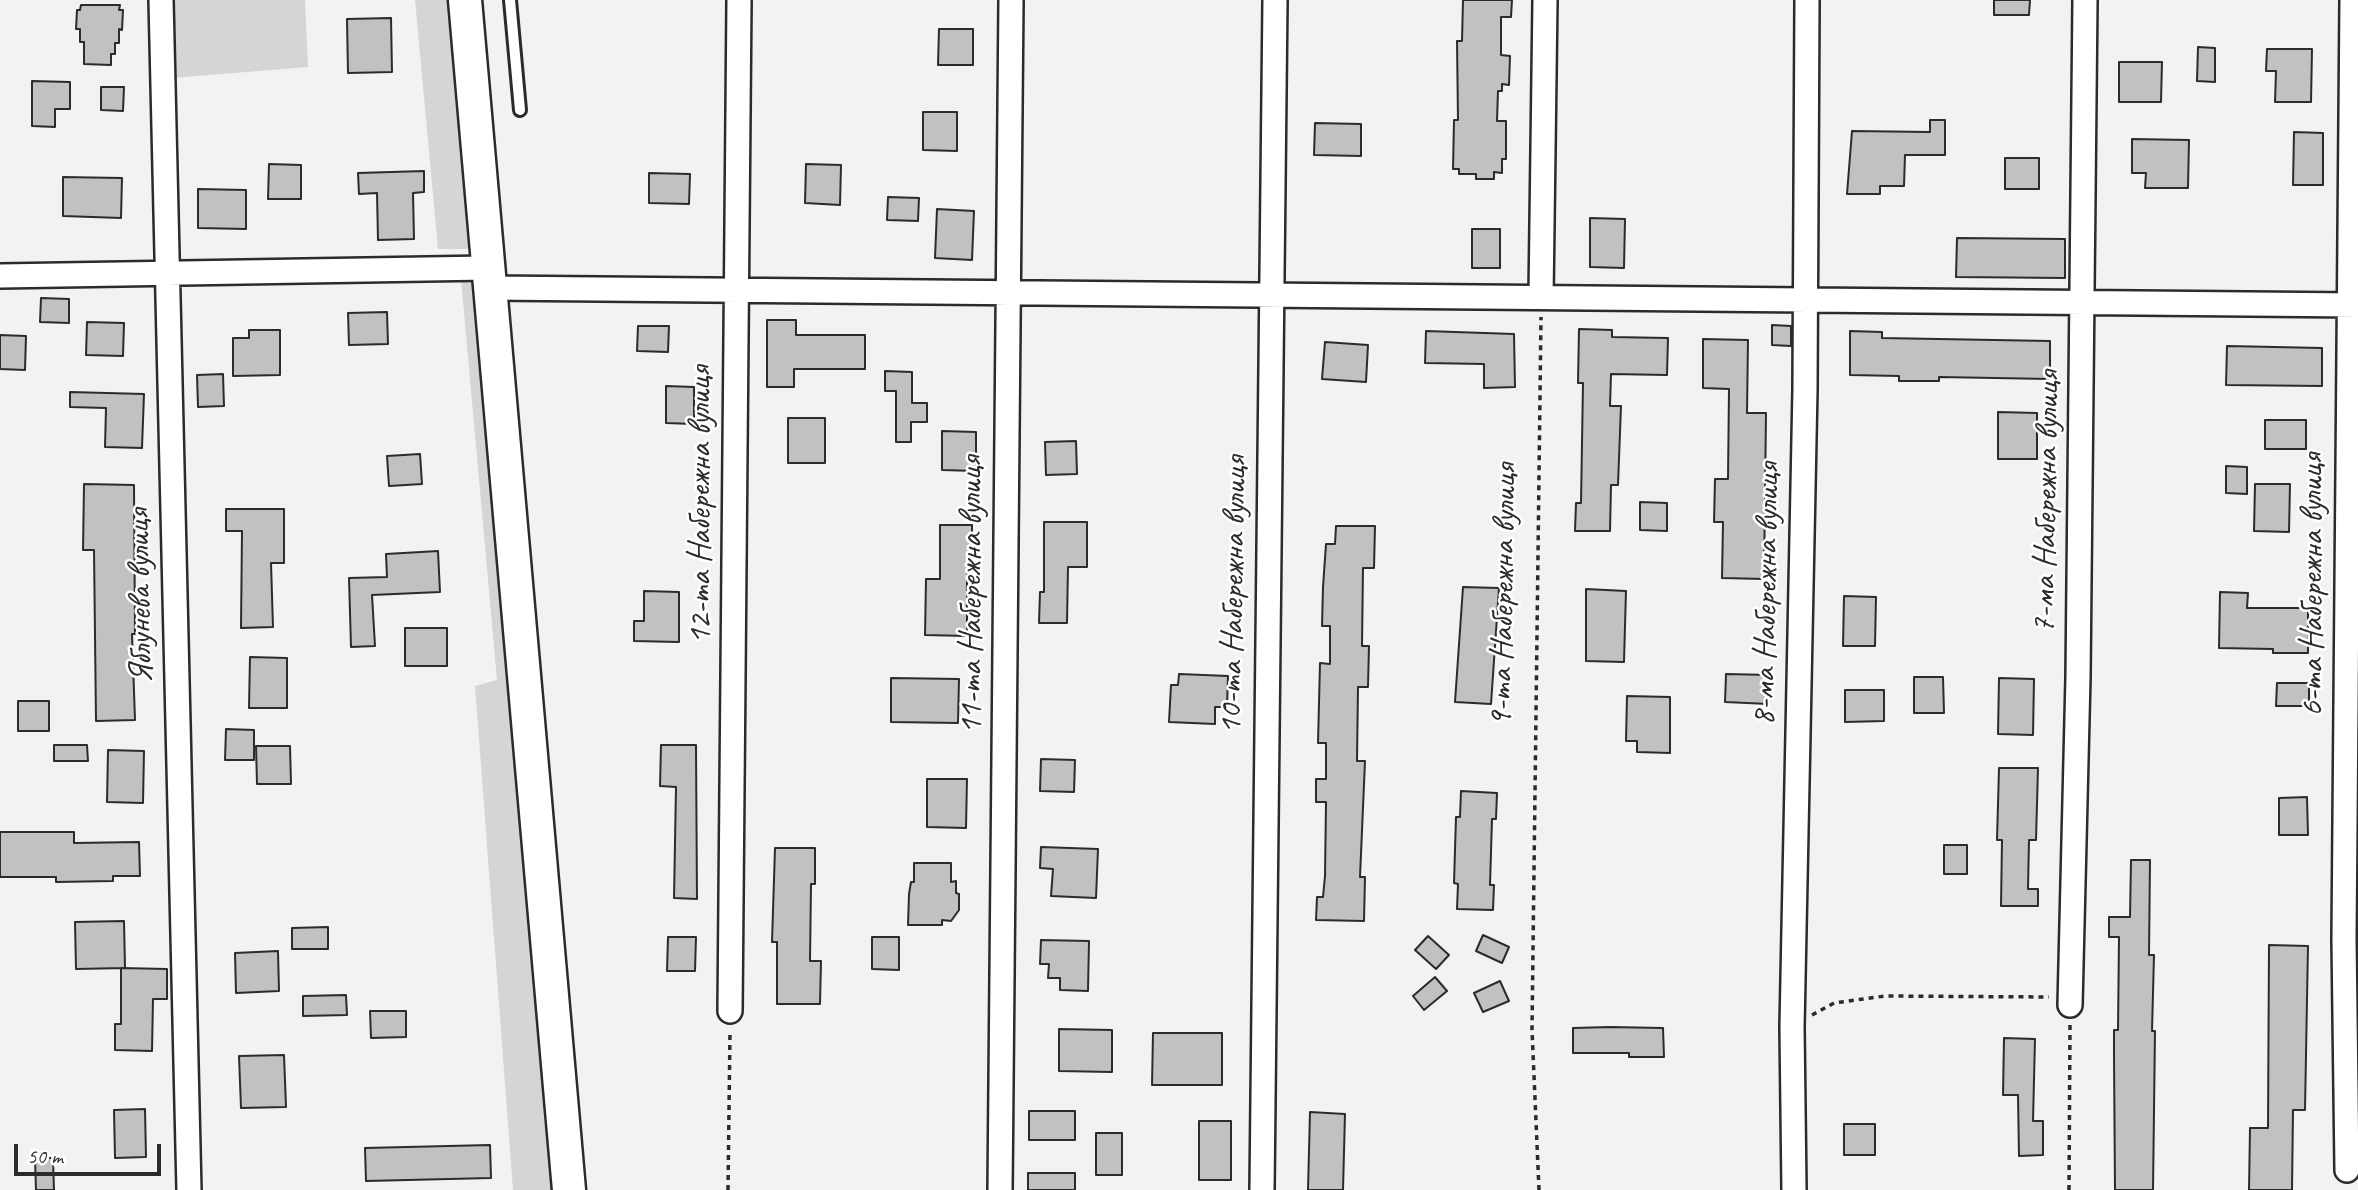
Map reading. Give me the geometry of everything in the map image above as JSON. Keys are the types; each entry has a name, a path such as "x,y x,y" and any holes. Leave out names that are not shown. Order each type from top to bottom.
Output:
{"street":[{"name":"Яблунева вулиця","path":"161,0 189,1190"},
{"path":"465,0 569,1190"},
{"name":"12-та Набережна вулиця","path":"730,1011 739,0"},
{"name":"11-та Набережна вулиця","path":"1000,1190 1012,0"},
{"name":"10-та Набережна вулиця","path":"1262,1190 1275,0"},
{"path":"1541,297 1545,0"},
{"name":"8-ма Набережна вулиця","path":"1794,1190 1792,1027 1809,109 1807,0"},
{"name":"7-ма Набережна вулиця","path":"2070,1005 2083,304 2085,0"},
{"name":"6-та Набережна вулиця","path":"2347,1170 2344,939 2353,305 2352,0"},
{"path":"0,276 167,273 488,278 736,289 1008,293 2353,305"}],"lane":[{"path":"510,0 520,110"}],"path":[{"name":"9-та Набережна вулиця","path":"1539,1190 1532,1030 1541,297"},
{"path":"1792,1027 1833,1003 1885,996 2045,995 2070,1005 2069,1190"},
{"path":"728,1190 730,1011"}],"shaded area":[{"path":"170,0 305,0 308,67 172,78"},
{"path":"415,0 450,0 471,249 438,249"},
{"path":"461,279 473,279 554,1190 513,1190 475,686 497,680"}],"building":[{"path":"1463,0 1512,0 1511,17 1501,17 1501,55 1510,56 1509,85 1502,84 1502,91 1498,91 1497,121 1506,121 1506,159 1502,159 1502,173 1494,172 1494,179 1476,179 1476,174 1459,174 1459,169 1453,169 1454,120 1458,120 1457,41 1462,41"},
{"path":"1994,0 2030,0 2029,15 1994,15"},
{"path":"81,5 120,5 119,10 123,10 122,30 119,29 119,43 115,43 115,54 111,54 111,65 84,64 84,42 80,42 80,29 76,29 77,10 80,10"},
{"path":"391,18 392,72 348,73 347,19"},
{"path":"939,29 973,29 973,65 938,65"},
{"path":"2198,47 2215,48 2215,82 2197,81"},
{"path":"2267,49 2312,49 2311,102 2275,102 2276,71 2266,71"},
{"path":"2119,62 2162,62 2161,102 2119,102"},
{"path":"32,81 70,82 70,109 55,109 55,127 32,126"},
{"path":"101,87 124,87 123,111 101,110"},
{"path":"923,112 957,112 957,151 923,150"},
{"path":"1930,120 1945,120 1945,155 1905,155 1904,186 1880,186 1880,194 1847,194 1852,131 1930,132"},
{"path":"1315,123 1361,124 1361,156 1314,155"},
{"path":"2294,132 2323,133 2323,185 2293,185"},
{"path":"2132,139 2189,140 2188,188 2145,188 2146,173 2132,173"},
{"path":"2005,158 2039,158 2039,189 2005,189"},
{"path":"269,164 301,165 301,199 268,199"},
{"path":"806,164 841,165 840,205 805,203"},
{"path":"424,171 424,192 413,193 414,239 378,240 377,193 359,194 358,173"},
{"path":"649,173 690,174 689,204 649,203"},
{"path":"63,177 122,178 121,218 63,216"},
{"path":"198,189 246,190 246,229 198,228"},
{"path":"888,197 919,198 918,221 887,220"},
{"path":"937,209 974,211 972,260 935,258"},
{"path":"1590,218 1625,219 1624,268 1590,267"},
{"path":"1472,229 1500,229 1500,268 1472,268"},
{"path":"1957,238 2065,239 2065,278 1956,277"},
{"path":"41,298 69,299 69,323 40,322"},
{"path":"387,312 388,344 349,345 348,313"},
{"path":"767,320 796,320 796,335 865,335 865,369 794,369 794,387 767,387"},
{"path":"87,322 124,323 123,356 86,355"},
{"path":"1772,325 1791,326 1791,346 1772,345"},
{"path":"638,326 669,326 668,352 637,351"},
{"path":"1579,329 1612,330 1612,337 1668,338 1667,375 1611,374 1610,406 1621,406 1618,485 1611,485 1610,531 1575,531 1576,503 1581,503 1583,383 1578,383"},
{"path":"249,330 280,330 280,375 233,376 233,338 249,338"},
{"path":"1426,331 1514,334 1515,387 1484,388 1484,364 1425,363"},
{"path":"1850,331 1882,332 1882,338 2050,341 2050,379 1939,377 1939,381 1899,381 1899,376 1850,375"},
{"path":"0,335 26,336 25,370 0,369"},
{"path":"1703,339 1748,340 1747,413 1766,413 1764,579 1722,578 1723,522 1714,522 1715,479 1728,479 1729,389 1703,388"},
{"path":"1325,342 1368,345 1366,382 1322,379"},
{"path":"2227,346 2322,348 2322,386 2226,385"},
{"path":"885,371 912,372 912,403 927,403 927,422 911,422 911,442 896,442 896,391 885,391"},
{"path":"223,374 224,406 198,407 197,375"},
{"path":"666,386 694,387 694,424 666,423"},
{"path":"70,392 144,394 142,448 105,447 106,408 70,407"},
{"path":"1998,412 2037,413 2037,459 1998,459"},
{"path":"788,418 825,418 825,463 788,463"},
{"path":"2265,420 2306,420 2306,449 2265,449"},
{"path":"942,431 976,432 976,471 942,470"},
{"path":"1076,441 1077,474 1046,475 1045,442"},
{"path":"420,454 422,484 389,486 387,456"},
{"path":"2226,466 2247,467 2247,494 2226,493"},
{"path":"84,484 134,485 135,634 132,634 135,720 96,721 94,550 83,550"},
{"path":"2255,484 2290,484 2289,532 2254,531"},
{"path":"1640,502 1667,503 1667,531 1640,530"},
{"path":"226,509 284,509 284,563 271,563 273,627 241,628 242,531 226,531"},
{"path":"1044,522 1087,522 1087,567 1068,567 1067,623 1039,623 1040,592 1044,592"},
{"path":"940,525 972,525 972,564 967,564 967,636 925,635 926,579 940,579"},
{"path":"1336,526 1375,526 1374,568 1363,568 1362,646 1369,646 1368,687 1358,687 1357,761 1365,761 1360,877 1365,877 1364,921 1316,920 1317,897 1323,897 1325,876 1326,802 1316,802 1316,779 1326,779 1326,743 1318,743 1320,663 1330,664 1330,626 1322,626 1323,587 1326,544 1335,544"},
{"path":"438,551 440,592 372,595 375,646 351,647 349,578 387,577 386,554"},
{"path":"1463,587 1499,588 1491,704 1455,702"},
{"path":"1586,589 1626,591 1624,662 1586,661"},
{"path":"644,591 679,592 679,642 634,641 634,621 644,621"},
{"path":"2220,592 2248,593 2247,608 2308,608 2308,653 2219,648"},
{"path":"1844,596 1876,597 1875,646 1843,646"},
{"path":"405,628 447,628 447,666 405,666"},
{"path":"250,657 287,658 287,708 249,708"},
{"path":"1179,674 1228,676 1227,707 1215,707 1215,724 1169,722 1171,685 1178,685"},
{"path":"1726,674 1770,675 1769,704 1725,702"},
{"path":"1914,677 1943,677 1944,713 1914,713"},
{"path":"891,678 959,679 958,723 891,722"},
{"path":"1999,678 2034,679 2033,735 1998,734"},
{"path":"2277,683 2309,683 2309,706 2276,706"},
{"path":"1845,690 1884,690 1884,721 1845,722"},
{"path":"1627,696 1670,697 1670,753 1637,752 1637,741 1626,741"},
{"path":"18,701 49,701 49,731 18,731"},
{"path":"226,729 254,730 254,760 225,760"},
{"path":"54,745 87,745 88,761 54,761"},
{"path":"661,745 696,745 697,899 674,898 676,787 660,786"},
{"path":"256,746 290,746 291,784 257,784"},
{"path":"108,750 144,751 143,803 107,802"},
{"path":"1041,759 1075,760 1074,792 1040,791"},
{"path":"1999,768 2038,768 2036,840 2029,840 2028,889 2038,889 2038,906 2001,906 2002,840 1997,840"},
{"path":"927,779 967,779 966,828 927,827"},
{"path":"1461,791 1497,793 1496,819 1492,819 1490,885 1494,885 1493,910 1457,909 1458,884 1454,883 1456,817 1460,817"},
{"path":"2307,797 2308,835 2279,835 2279,798"},
{"path":"0,832 74,832 74,843 139,842 140,876 113,876 113,881 56,882 56,877 0,877"},
{"path":"1944,845 1967,845 1967,874 1944,874"},
{"path":"1041,847 1098,849 1096,898 1051,896 1053,869 1040,868"},
{"path":"775,848 815,848 815,884 811,884 810,961 821,961 820,1004 777,1004 777,942 772,942"},
{"path":"2131,860 2150,860 2149,955 2154,955 2152,1031 2155,1031 2153,1190 2115,1190 2114,1030 2118,1030 2119,937 2109,937 2109,917 2130,917"},
{"path":"914,863 951,863 951,882 956,881 959,910 951,921 942,920 942,925 908,925"},
{"path":"124,921 125,968 76,969 75,922"},
{"path":"328,927 328,949 292,949 292,928"},
{"path":"1483,935 1509,947 1502,963 1476,951"},
{"path":"1428,936 1449,955 1436,969 1415,950"},
{"path":"668,937 696,937 695,971 667,971"},
{"path":"872,937 899,937 899,970 872,969"},
{"path":"1041,940 1089,941 1088,991 1060,990 1060,978 1048,978 1049,964 1040,964"},
{"path":"2269,945 2308,946 2305,1110 2293,1110 2292,1190 2249,1190 2250,1128 2268,1128"},
{"path":"278,951 279,991 236,993 235,953"},
{"path":"121,968 167,969 167,999 153,999 152,1051 115,1050 115,1024 121,1024"},
{"path":"1435,977 1447,991 1424,1010 1413,996"},
{"path":"1500,981 1509,1001 1483,1012 1474,993"},
{"path":"346,995 347,1015 303,1016 303,996"},
{"path":"370,1011 406,1011 406,1037 371,1038"},
{"path":"1573,1028 1663,1028 1664,1057 1629,1057 1629,1053 1573,1053"},
{"path":"1059,1029 1112,1030 1112,1072 1059,1071"},
{"path":"1153,1033 1222,1033 1222,1085 1152,1085"},
{"path":"2004,1038 2035,1039 2033,1121 2043,1121 2043,1155 2019,1156 2018,1095 2003,1095"},
{"path":"284,1055 286,1107 241,1108 239,1056"},
{"path":"145,1109 146,1157 115,1158 114,1110"},
{"path":"1029,1111 1075,1111 1075,1140 1029,1140"},
{"path":"1310,1112 1345,1114 1343,1190 1308,1190"},
{"path":"1199,1121 1231,1121 1231,1180 1199,1180"},
{"path":"1844,1124 1875,1124 1875,1155 1844,1155"},
{"path":"1096,1133 1122,1133 1122,1175 1096,1175"},
{"path":"490,1145 491,1178 366,1181 365,1148"},
{"path":"35,1158 53,1158 54,1190 36,1190"},
{"path":"1028,1173 1075,1173 1075,1190 1028,1190"}]}
